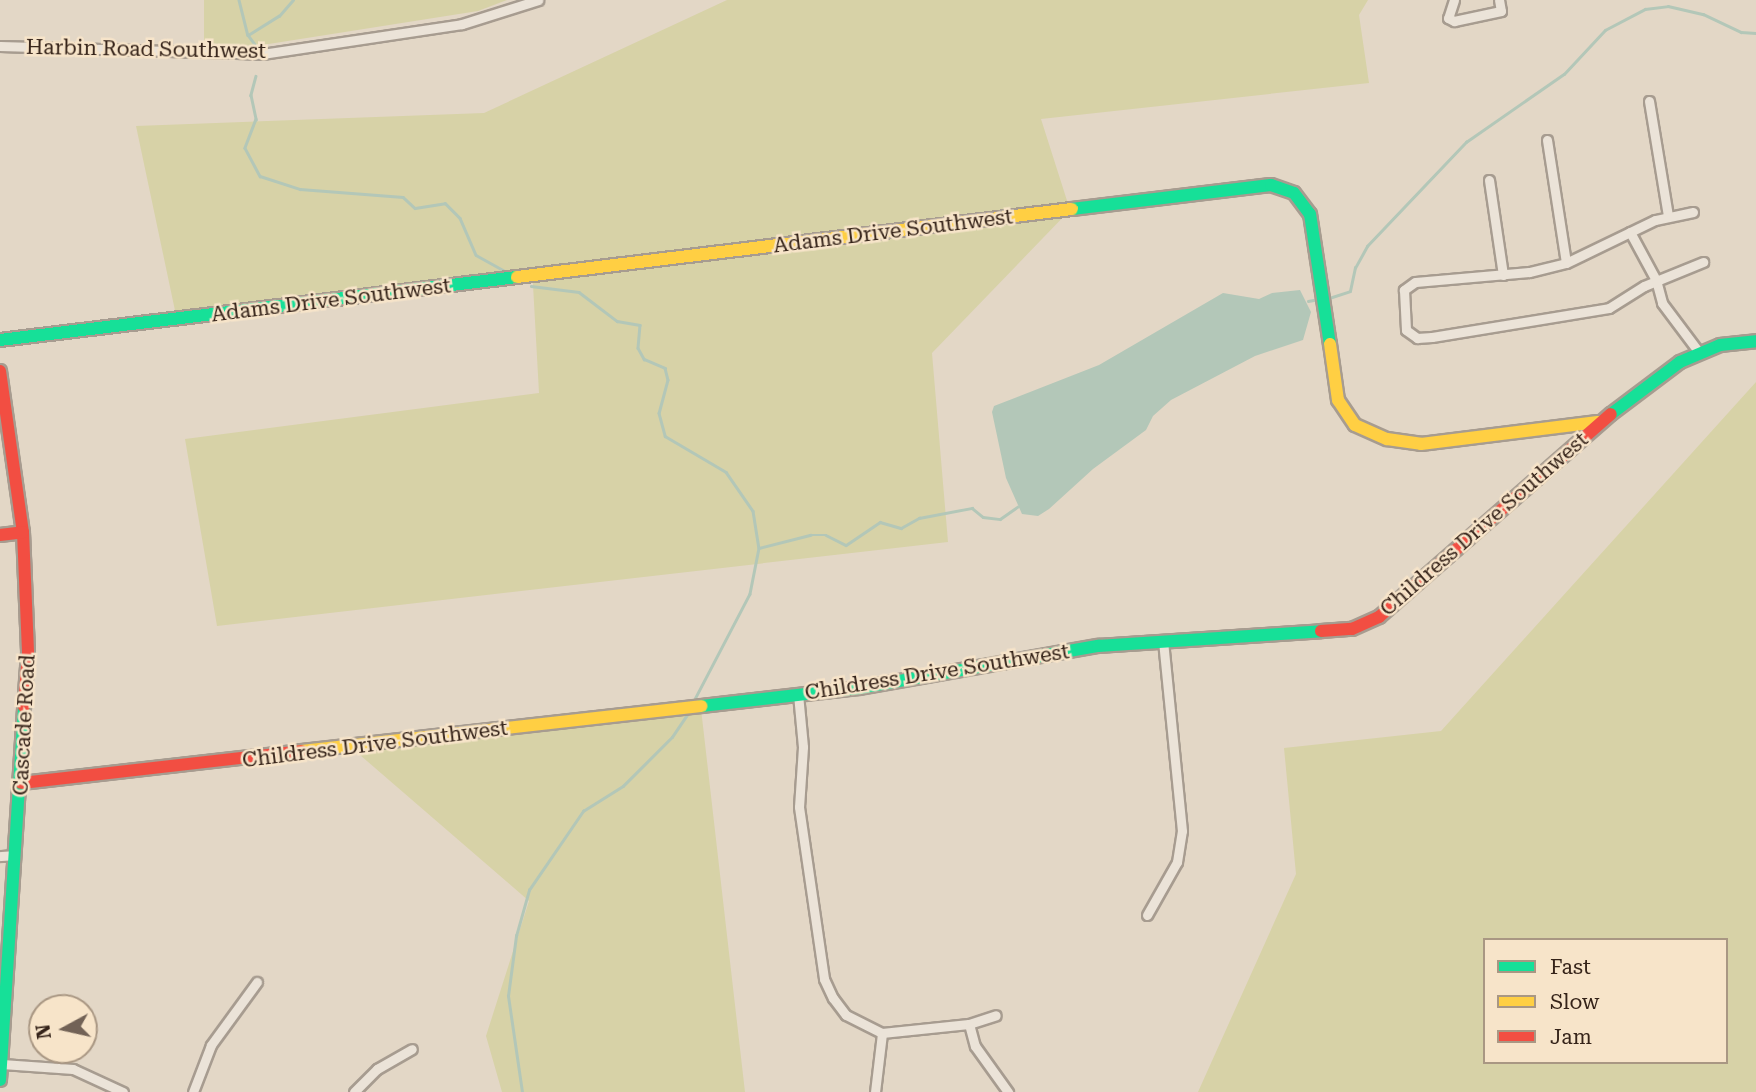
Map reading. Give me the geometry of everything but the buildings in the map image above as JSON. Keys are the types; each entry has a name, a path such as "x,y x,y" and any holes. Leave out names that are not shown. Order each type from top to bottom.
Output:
{"street":[{"name":"Harbin Road Southwest","path":"0,46 262,54 462,24 538,0"},
{"path":"1454,0 1448,18 1454,22 1502,11 1499,0"},
{"path":"1649,101 1668,216"},
{"path":"1547,140 1566,263"},
{"path":"1489,180 1503,275"},
{"name":"Adams Drive Southwest","path":"0,340 1271,185 1294,193 1310,214 1338,400 1355,425 1387,439 1421,444 1600,422"},
{"path":"1693,212 1668,216 1566,263 1503,275 1415,282 1404,290 1406,330 1417,338 1432,337 1609,308 1656,280 1703,262"},
{"path":"1630,232 1656,280 1662,303 1698,351"},
{"name":"Childress Drive Southwest","path":"21,783 876,685 1042,653 1163,641 1302,634 1368,624 1600,422 1698,351 1756,341"},
{"name":"Cascade Road","path":"0,371 23,532 28,653 0,1080"},
{"path":"0,535 23,532"},
{"path":"1147,915 1177,862 1182,831 1163,641"},
{"path":"798,694 803,747 799,807 824,979 846,1014 883,1033 969,1024 996,1015"},
{"path":"0,856 15,855"},
{"path":"193,1092 211,1045 257,982"},
{"path":"969,1024 975,1046 1008,1092"},
{"path":"875,1092 883,1033"},
{"path":"354,1092 377,1069 412,1049"},
{"path":"2,1064 73,1069 122,1092"}],"shaded area":[{"path":"204,0 507,0 478,11 256,46 204,43"},
{"path":"727,0 1368,0 1359,15 1369,83 1041,119 1070,210 932,353 948,542 217,626 185,439 539,393 532,267 177,320 136,126 484,113"},
{"path":"1300,290 1311,312 1303,340 1255,356 1171,400 1153,416 1146,430 1093,469 1049,509 1038,516 1022,514 1006,478 992,412 994,406 1099,365 1223,293 1259,299 1272,293"},
{"path":"1756,382 1756,1092 1198,1092 1296,874 1284,748 1441,731"},
{"path":"700,700 745,1092 502,1092 486,1036 529,901 360,755 473,728"}],"waterway":[{"path":"239,0 248,35 257,47"},
{"path":"248,35 279,16 293,0"},
{"path":"1326,299 1350,291 1355,268 1367,246 1466,142 1564,74 1605,30 1645,9 1668,6 1703,14 1741,32 1756,33"},
{"path":"256,76 251,95 256,119 245,148 260,176 300,189 403,197 415,208 445,203 460,218 476,255 503,270"},
{"path":"531,286 579,292 617,321 640,325 638,348 644,359 665,368 668,380 659,413 665,436 726,472 753,511 759,548 750,594 693,703"},
{"path":"1308,301 1319,299"},
{"path":"759,548 810,535 826,535 846,545 880,522 901,528 919,518 972,508 983,517 1000,519 1017,507"},
{"path":"522,1092 508,996 516,936 529,890 583,811 623,786 672,737 689,712"}],"traffic: fast":[{"path":"1072,209 1271,185 1294,193 1310,214 1330,344"},
{"path":"0,340 517,277"},
{"path":"1611,414 1680,362 1720,345 1756,341"},
{"path":"701,706 859,688 1098,646 1321,631"},
{"path":"0,1080 24,707"}],"traffic: slow":[{"path":"517,277 1072,209"},
{"path":"1330,344 1338,400 1355,425 1387,439 1421,444 1598,422"},
{"path":"301,751 701,706"}],"traffic: jam":[{"path":"0,371 23,532 28,653 24,707"},
{"path":"1321,631 1352,629 1379,617 1611,414"},
{"path":"0,535 23,532"},
{"path":"21,783 301,751"}]}
